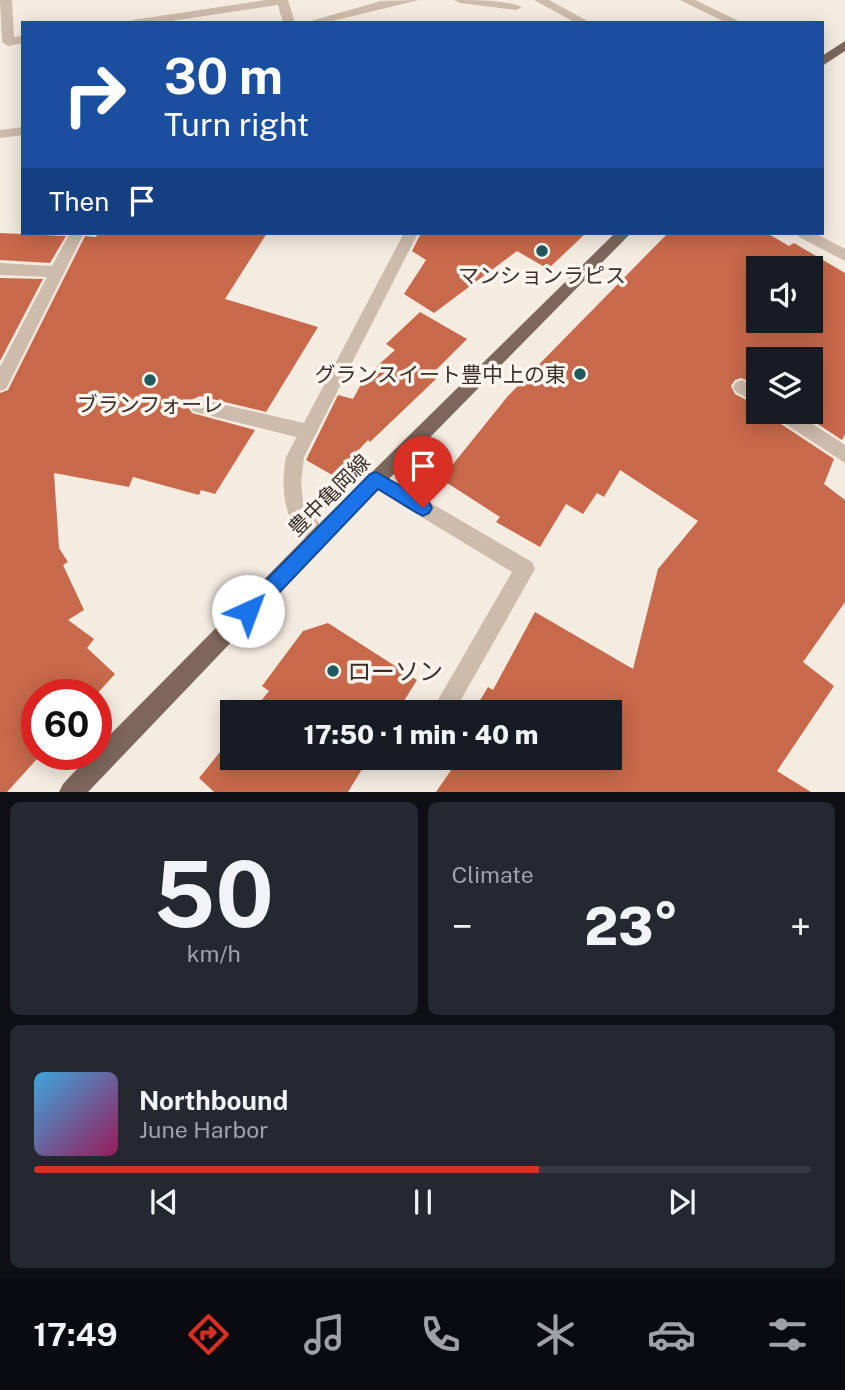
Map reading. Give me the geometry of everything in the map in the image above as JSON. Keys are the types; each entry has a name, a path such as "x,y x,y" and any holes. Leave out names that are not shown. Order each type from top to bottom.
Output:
{"main road":[{"path":"824,61 845,45"},
{"name":"豊中亀岡線","path":"71,792 376,479 622,235"}],"street":[{"path":"6,0 8,42 21,39"},
{"path":"317,21 381,4 413,0"},
{"path":"460,0 519,4 511,21"},
{"path":"540,0 581,21"},
{"path":"686,0 733,21"},
{"path":"138,21 156,14 282,1 288,21"},
{"path":"0,134 21,131"},
{"path":"1,382 76,235"},
{"path":"319,537 299,517 289,488 295,457 410,235"},
{"path":"808,235 844,253"},
{"path":"0,269 57,272"},
{"path":"742,387 746,390"},
{"path":"200,407 308,432"},
{"path":"798,424 845,455"},
{"path":"376,479 525,569 449,700"}],"building":[{"path":"0,233 66,236 50,263 0,260"},
{"path":"266,235 225,299 318,327 266,412 200,396 191,400 188,407 192,413 255,430 215,494 201,490 199,495 133,477 129,487 54,473 59,548 68,562 63,565 84,610 68,620 94,639 87,648 115,674 110,679 21,679 21,770 27,770 7,792 0,792 0,393 8,390 85,236"},
{"path":"420,235 584,235 548,269 517,251 434,313 404,294 426,260 412,251"},
{"path":"666,235 770,235 789,246 794,243 816,256 746,256 746,333 823,333 823,260 845,273 845,434 842,440 818,424 823,424 823,347 746,347 746,380 735,380 731,386 735,394 746,400 746,424 781,424 834,459 824,484 845,500 845,602 803,662 834,686 777,771 811,792 436,792 451,770 622,770 622,700 480,700 488,687 493,690 535,612 633,669 658,569 698,521 620,470 604,497 597,493 583,514 566,504 540,547 496,522 500,517 441,479 508,396"},
{"path":"0,278 43,279 0,361"},
{"path":"420,312 467,339 431,375 436,379 370,442 368,440 334,476 306,460 338,395 353,399 365,377 395,350 386,344"},
{"path":"328,623 417,680 404,700 262,700 269,691 262,686 303,631"},
{"path":"220,752 220,770 362,770 348,792 214,792 199,778"}],"place":[{"name":"マンションラピス","path":"542,251"},
{"name":"グランスイート豊中上の東","path":"580,374"},
{"name":"ブランフォーレ","path":"150,380"},
{"name":"ローソン","path":"333,671"}],"route":[{"path":"248,611 376,479 423,508"}]}
